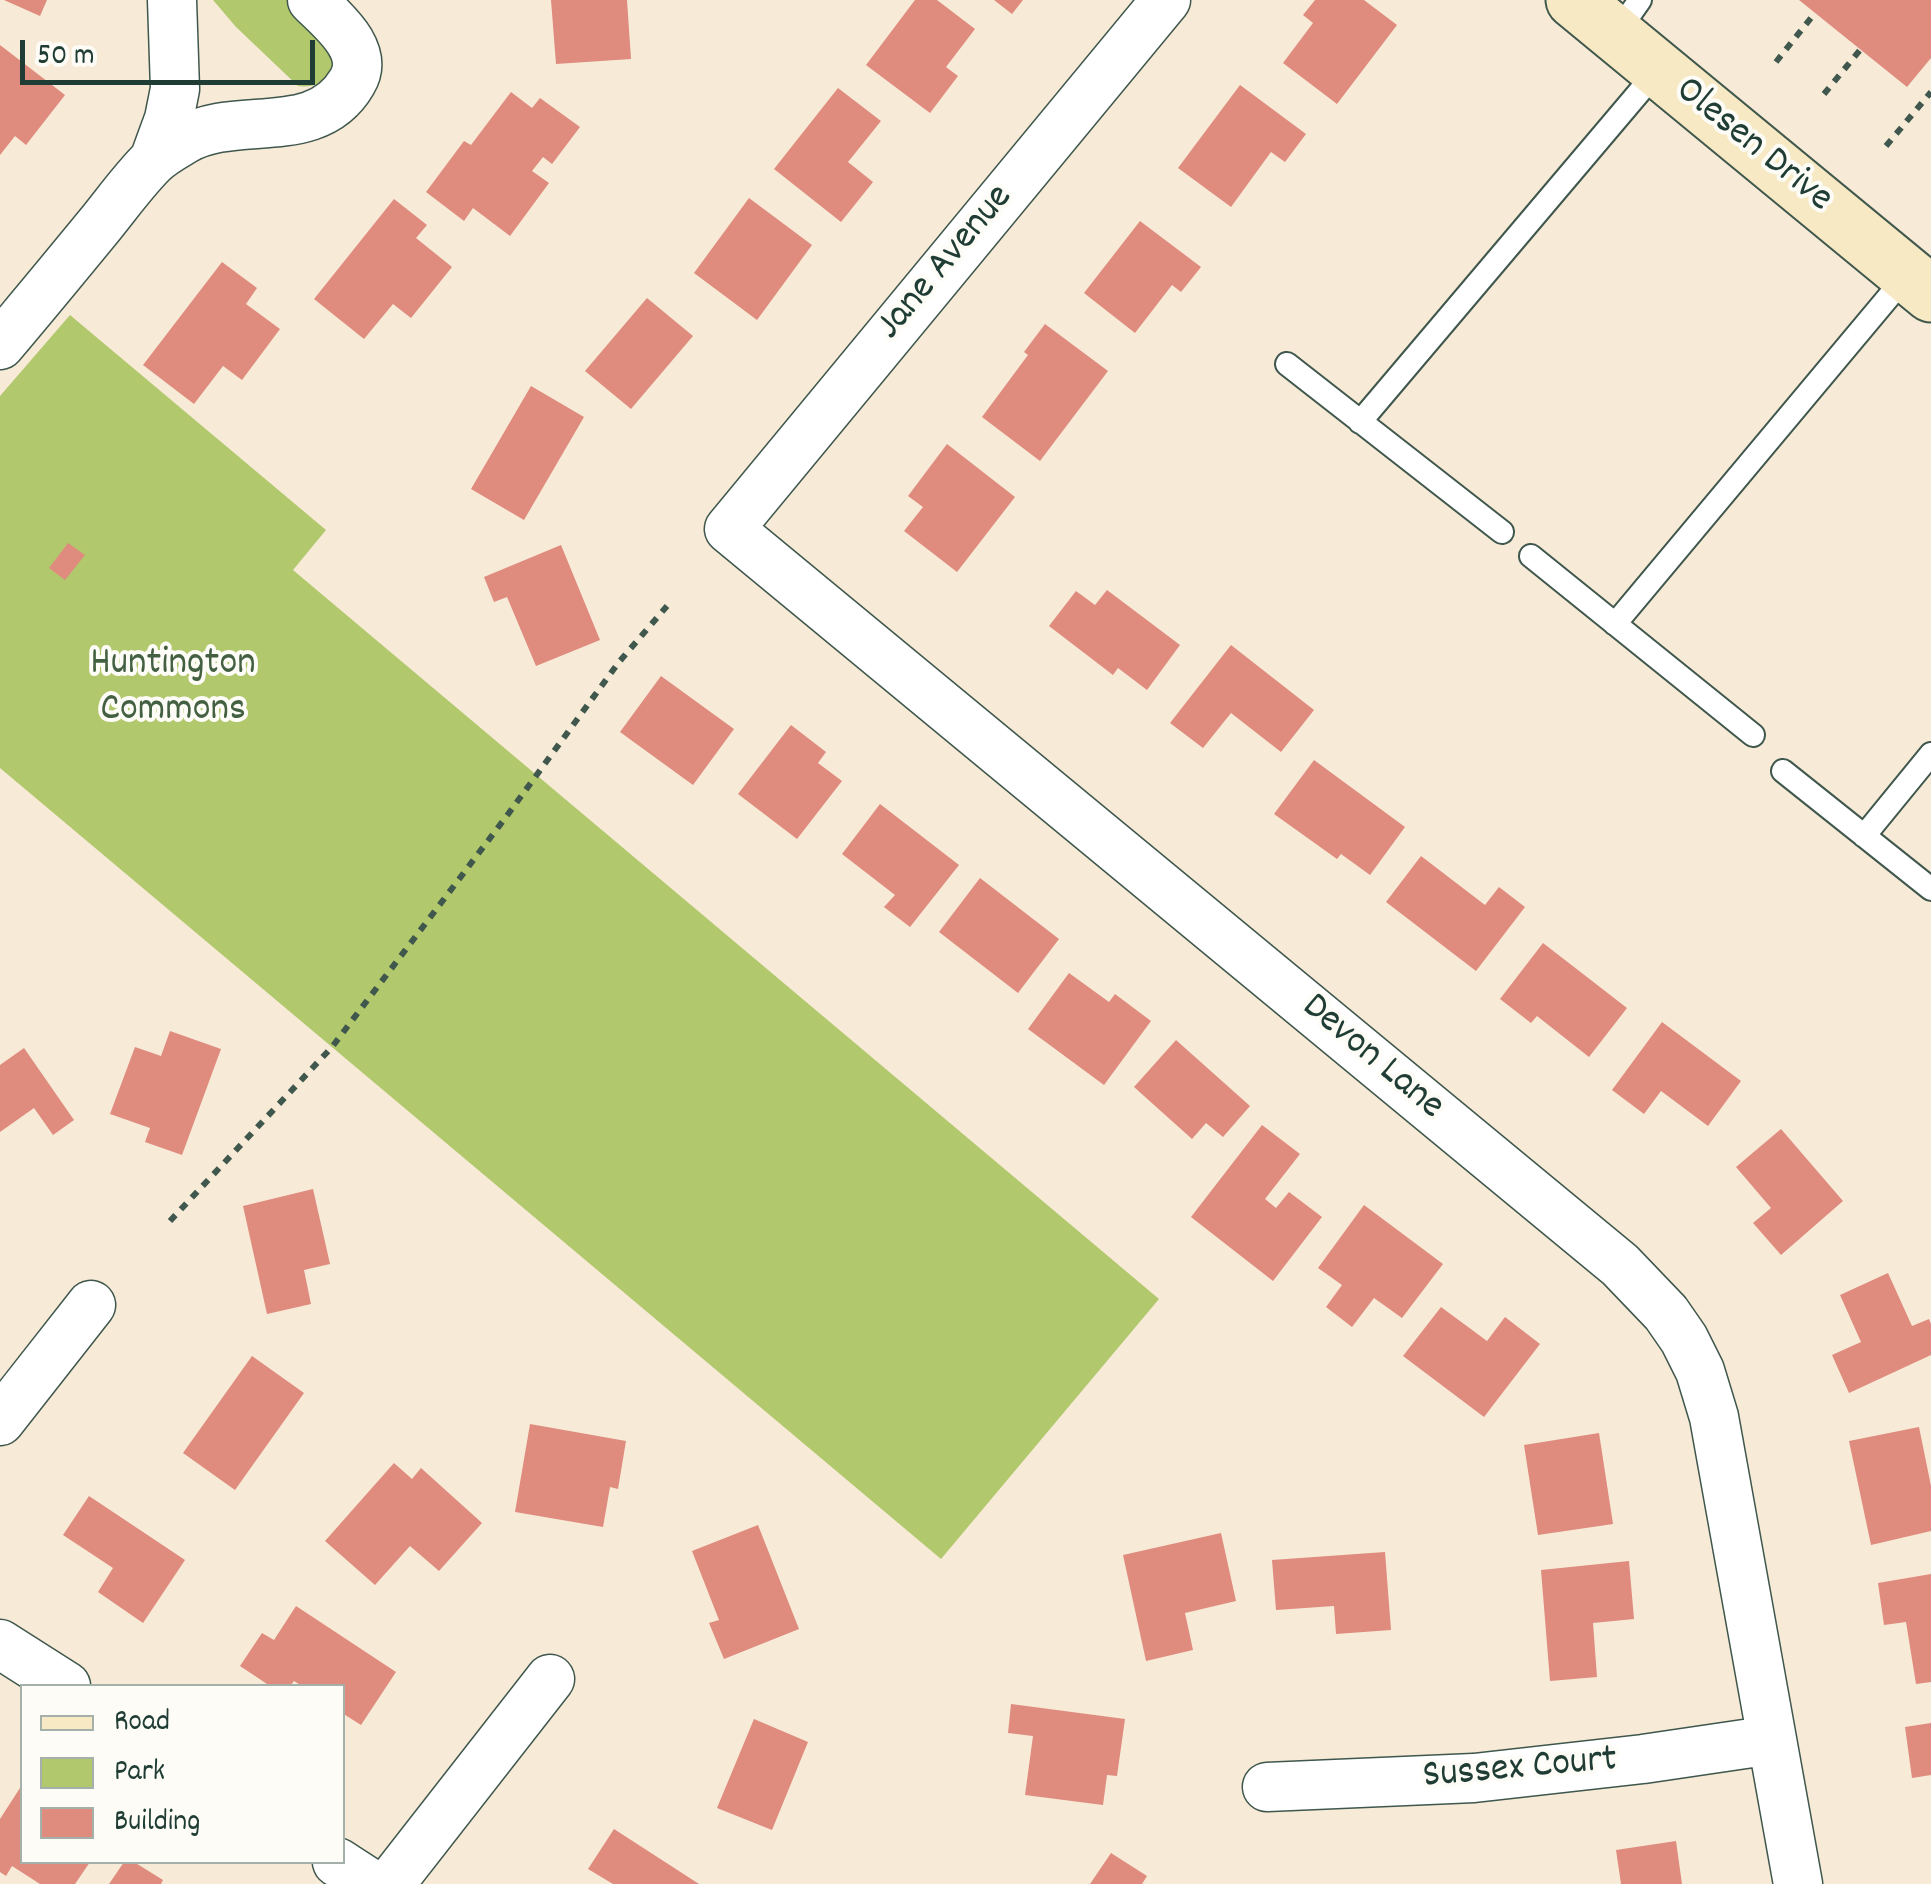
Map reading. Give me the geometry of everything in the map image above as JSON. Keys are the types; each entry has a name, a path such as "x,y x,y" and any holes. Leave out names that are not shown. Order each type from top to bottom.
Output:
{"street":[{"path":"154,160 175,89 172,0"},
{"path":"0,345 154,160 189,137 224,128 307,117 329,109 344,94 355,78 355,55 349,36 312,0"},
{"name":"Jane Avenue","path":"729,529 1166,0"},
{"name":"Olesen Drive","path":"1574,0 1628,18 1658,70 1919,284"},
{"name":"Devon Lane","path":"729,529 1620,1265 1666,1313 1700,1371 1714,1416 1798,1884"},
{"path":"0,1421 92,1305"},
{"path":"0,1644 63,1684"},
{"path":"390,1884 550,1679"},
{"name":"Sussex Court","path":"1267,1787 1474,1778 1663,1757 1772,1740"},
{"path":"339,1864 372,1884"}],"lane":[{"path":"1360,422 1658,70"},
{"path":"1615,624 1919,284"},
{"path":"1287,364 1502,532"},
{"path":"1531,556 1753,735"},
{"path":"1864,836 1931,754"},
{"path":"1784,771 1931,889"}],"path":[{"path":"1776,62 1815,12"},
{"path":"1824,94 1860,50"},
{"path":"1886,146 1931,92"},
{"path":"170,1221 332,1047 619,662 667,606"}],"green space":[{"path":"213,0 290,0 335,57 330,70 312,86 298,86"},
{"name":"Huntington Commons","path":"70,315 326,530 293,570 1159,1299 941,1559 0,768 0,396"}],"building":[{"path":"4,0 47,0 40,16"},
{"path":"551,0 627,0 631,59 556,64"},
{"path":"915,0 937,0 975,29 946,67 958,76 930,113 866,65"},
{"path":"994,0 1023,0 1012,14"},
{"path":"1315,0 1364,0 1397,25 1337,104 1283,63 1313,23 1303,15"},
{"path":"1799,0 1931,0 1931,58 1907,87"},
{"path":"0,45 65,95 26,145 15,136 0,155"},
{"path":"1240,85 1306,134 1285,162 1271,152 1231,207 1178,168"},
{"path":"838,88 881,121 848,162 873,182 841,222 774,169"},
{"path":"511,92 532,108 540,98 580,127 552,164 543,157 532,171 549,183 510,236 473,208 464,221 426,192 464,141 471,145"},
{"path":"749,198 812,245 757,320 694,273"},
{"path":"394,199 427,225 416,238 452,267 411,318 393,304 364,339 314,299"},
{"path":"1140,221 1201,267 1181,292 1172,285 1135,333 1084,293"},
{"path":"222,262 257,288 246,304 280,329 242,380 223,366 194,404 143,365"},
{"path":"647,298 693,336 631,409 585,371"},
{"path":"1045,324 1108,371 1040,461 982,417 1028,355 1024,352"},
{"path":"531,386 584,417 524,520 471,489"},
{"path":"947,444 1015,497 957,572 904,531 923,507 908,496"},
{"path":"68,543 85,555 65,580 49,568"},
{"path":"561,545 600,640 536,666 507,597 494,602 484,577"},
{"path":"1107,590 1180,645 1147,690 1118,668 1113,675 1049,626 1076,591 1095,605"},
{"path":"1231,645 1314,710 1281,752 1231,713 1203,748 1170,723"},
{"path":"661,676 734,729 693,785 620,732"},
{"path":"791,725 826,752 818,763 842,781 797,839 738,794"},
{"path":"1314,760 1405,827 1370,875 1341,854 1337,859 1274,814"},
{"path":"880,804 959,865 910,927 884,907 895,895 842,854"},
{"path":"1421,856 1485,905 1499,887 1525,907 1476,971 1386,902"},
{"path":"980,878 1059,939 1018,993 939,932"},
{"path":"1543,943 1627,1008 1589,1057 1537,1016 1531,1023 1500,999"},
{"path":"1069,973 1109,1002 1115,994 1151,1021 1104,1085 1028,1029"},
{"path":"1662,1022 1741,1081 1708,1126 1661,1091 1644,1114 1612,1090"},
{"path":"170,1031 221,1049 182,1155 145,1142 150,1128 110,1114 135,1047 161,1056"},
{"path":"1176,1040 1250,1106 1223,1137 1206,1123 1192,1139 1134,1087"},
{"path":"24,1048 74,1120 53,1135 34,1108 0,1132 0,1065"},
{"path":"1262,1125 1300,1154 1265,1199 1276,1208 1289,1192 1322,1217 1273,1281 1191,1217"},
{"path":"1781,1129 1843,1201 1781,1255 1753,1223 1771,1208 1736,1167"},
{"path":"313,1189 330,1264 304,1270 311,1304 267,1314 243,1206"},
{"path":"1364,1205 1443,1264 1402,1318 1374,1298 1352,1327 1326,1307 1342,1285 1318,1268"},
{"path":"1888,1273 1912,1326 1929,1319 1931,1355 1849,1393 1832,1355 1861,1342 1840,1295"},
{"path":"1441,1307 1487,1341 1505,1317 1540,1344 1484,1417 1403,1356"},
{"path":"252,1356 304,1393 235,1490 183,1453"},
{"path":"530,1424 626,1441 618,1489 610,1487 603,1527 515,1512"},
{"path":"1919,1427 1931,1486 1931,1531 1871,1545 1849,1441"},
{"path":"1599,1433 1613,1524 1538,1535 1524,1445"},
{"path":"394,1463 412,1479 421,1468 482,1523 439,1571 410,1546 375,1585 325,1541"},
{"path":"89,1496 185,1560 143,1623 98,1592 113,1568 63,1535"},
{"path":"758,1525 799,1629 724,1659 709,1623 719,1620 692,1551"},
{"path":"1221,1533 1236,1601 1185,1613 1193,1650 1146,1661 1123,1555"},
{"path":"1385,1552 1391,1630 1336,1634 1334,1606 1276,1610 1272,1560"},
{"path":"1629,1561 1634,1619 1593,1623 1597,1677 1550,1681 1541,1570"},
{"path":"1931,1574 1931,1682 1916,1684 1906,1622 1884,1625 1878,1583"},
{"path":"296,1606 396,1672 361,1725 345,1715 345,1684 267,1684 240,1666 262,1633 274,1640"},
{"path":"1011,1704 1125,1719 1117,1776 1107,1775 1103,1805 1025,1795 1033,1736 1008,1733"},
{"path":"754,1719 808,1742 772,1830 717,1808"},
{"path":"1931,1723 1931,1775 1912,1778 1905,1727"},
{"path":"20,1788 20,1864 89,1864 75,1884 40,1884 12,1866 6,1876 0,1872 0,1819"},
{"path":"614,1829 699,1884 613,1884 588,1869"},
{"path":"1676,1841 1682,1884 1621,1884 1616,1850"},
{"path":"1111,1853 1147,1876 1142,1884 1090,1884"},
{"path":"123,1864 137,1864 163,1880 161,1884 109,1884"}]}
